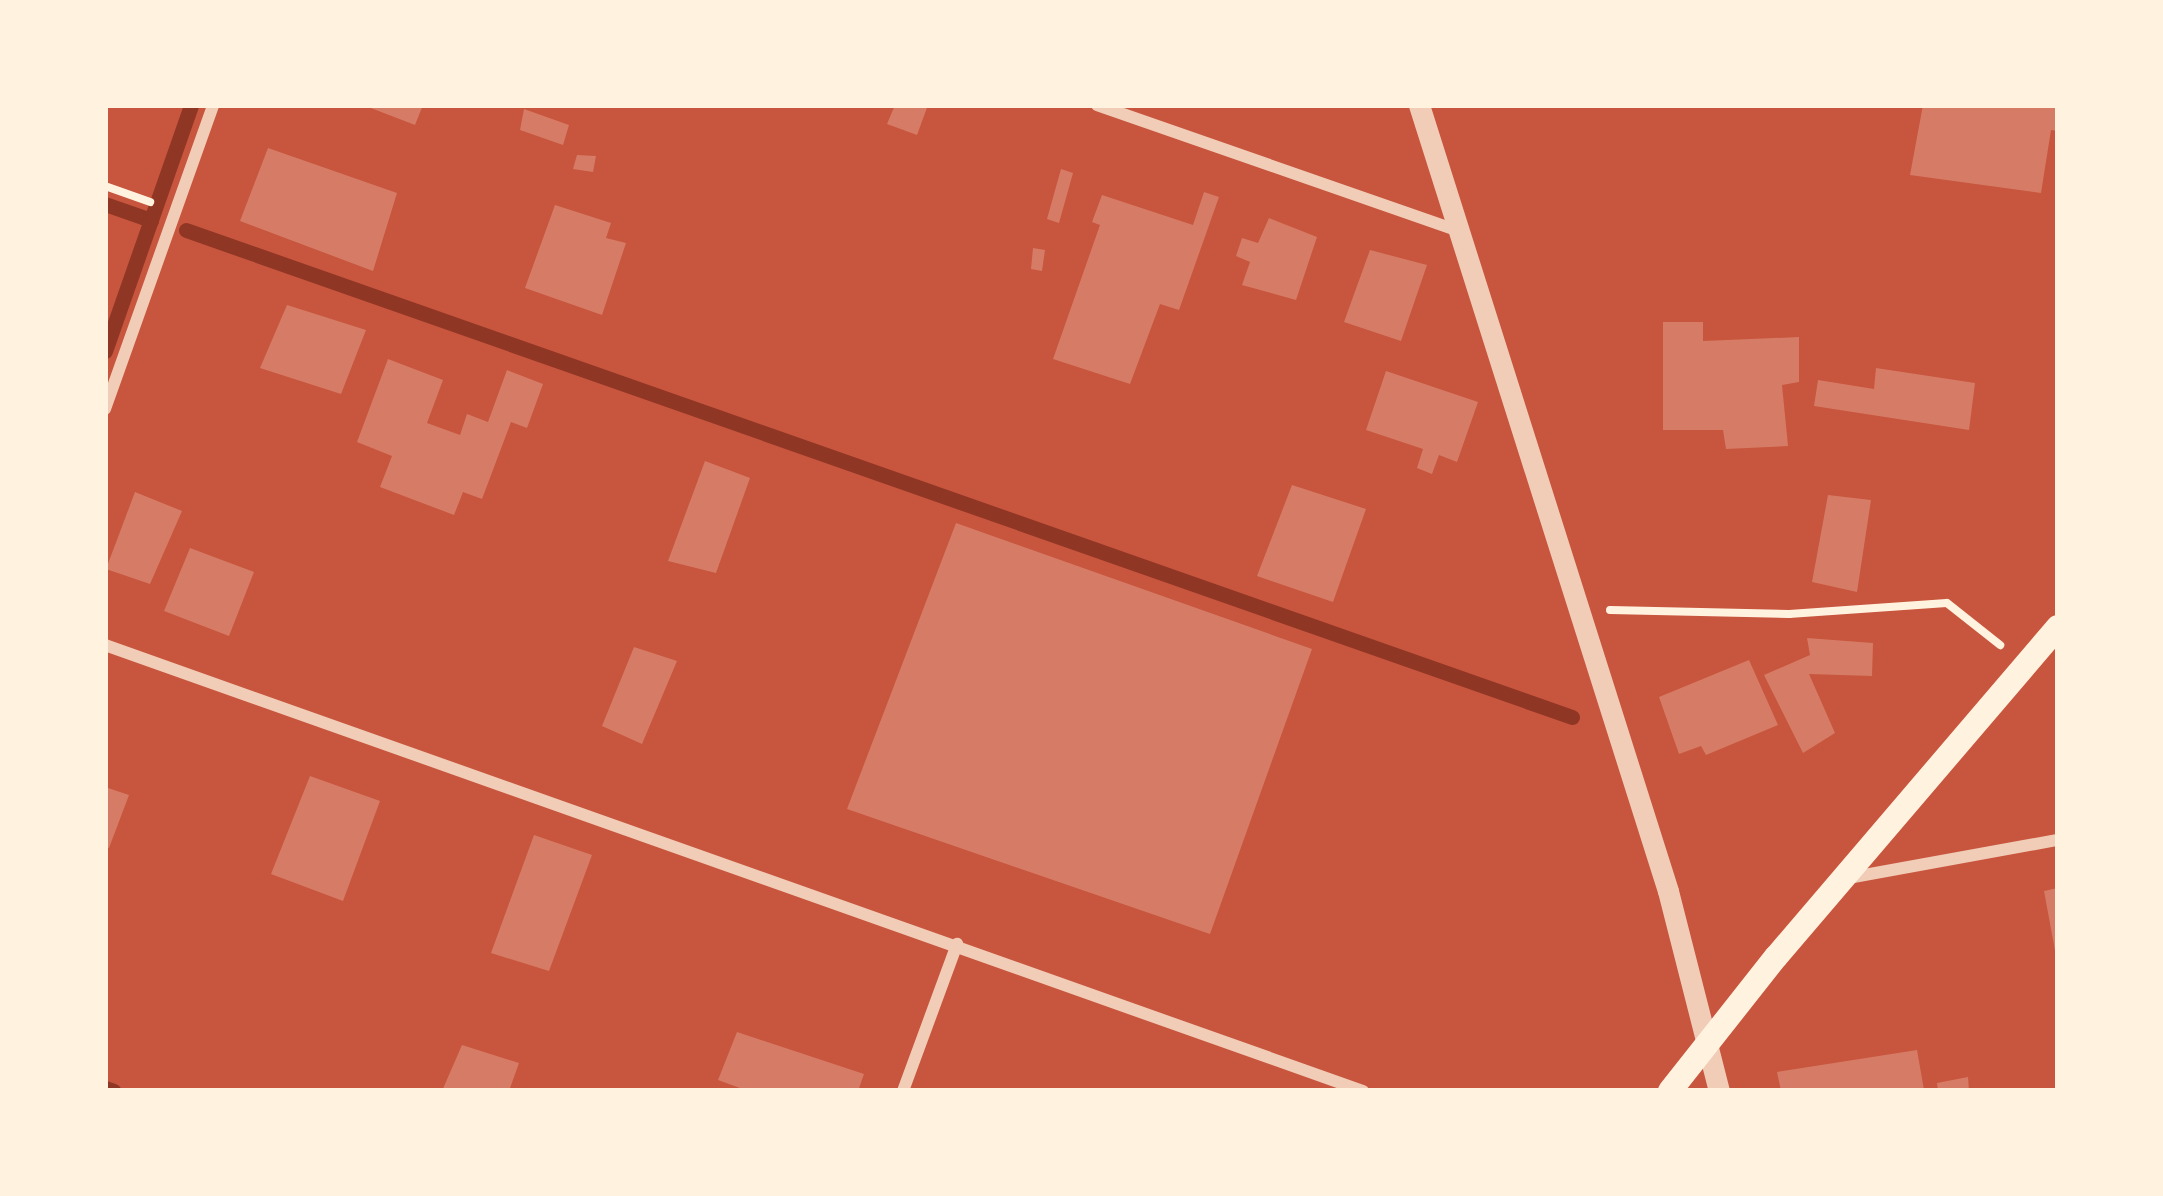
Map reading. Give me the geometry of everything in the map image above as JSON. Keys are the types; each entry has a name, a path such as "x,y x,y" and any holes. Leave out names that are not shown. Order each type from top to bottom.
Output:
{"main road":[{"path":"1670,1091 1706,1042 2058,627"}],"street":[{"path":"105,409 213,105"},
{"path":"1097,105 1459,231"},
{"path":"1419,105 1668,891 1720,1091"},
{"path":"105,645 1363,1091"},
{"path":"1848,878 2058,840"},
{"path":"903,1091 957,944"}],"path":[{"path":"105,186 175,210"},
{"path":"1579,610 1789,614 1946,603 2024,668"}],"building":[{"path":"363,105 423,105 415,125"},
{"path":"895,105 928,105 917,135 887,124"},
{"path":"1923,105 2058,105 2058,131 2051,130 2041,193 1910,175"},
{"path":"524,109 569,125 563,145 520,130"},
{"path":"268,148 397,193 373,271 240,221"},
{"path":"577,155 596,156 593,172 573,169"},
{"path":"1061,169 1073,173 1059,223 1047,219"},
{"path":"1204,192 1219,197 1179,310 1160,304 1130,384 1053,359 1100,225 1092,222 1102,195 1193,225"},
{"path":"555,205 611,223 606,238 626,243 602,315 525,288"},
{"path":"1269,218 1317,237 1296,300 1242,285 1250,262 1236,256 1242,238 1258,243"},
{"path":"1033,248 1045,250 1042,271 1031,269"},
{"path":"1370,250 1427,265 1401,341 1344,322"},
{"path":"287,305 366,330 341,394 260,368"},
{"path":"1663,322 1703,322 1703,341 1799,337 1799,382 1782,385 1788,446 1726,449 1723,430 1663,430"},
{"path":"388,359 443,380 427,423 460,435 467,414 488,422 507,370 543,384 527,428 511,422 482,499 463,492 454,515 380,487 392,456 357,442"},
{"path":"1876,368 1975,383 1969,430 1814,406 1818,380 1874,389"},
{"path":"1386,371 1478,402 1457,462 1439,455 1432,474 1417,468 1423,449 1366,430"},
{"path":"705,461 750,478 716,573 668,561"},
{"path":"1292,485 1366,509 1333,602 1257,576"},
{"path":"135,492 182,511 150,584 106,569"},
{"path":"1828,495 1871,500 1857,592 1812,582"},
{"path":"956,523 1312,649 1210,934 847,809"},
{"path":"190,548 254,572 229,636 164,611"},
{"path":"1807,638 1873,643 1872,676 1809,674 1835,733 1803,753 1764,675 1810,655"},
{"path":"634,647 677,661 642,744 602,726"},
{"path":"1749,660 1778,725 1706,755 1701,746 1679,754 1659,697"},
{"path":"310,776 380,801 343,901 271,874"},
{"path":"105,787 129,795 109,848 105,847"},
{"path":"534,835 592,855 549,971 491,953"},
{"path":"2058,888 2058,955 2056,956 2044,891"},
{"path":"737,1032 864,1074 858,1091 748,1091 718,1080"},
{"path":"462,1045 519,1063 509,1091 442,1091"},
{"path":"1917,1050 1924,1090 1781,1091 1777,1072"},
{"path":"1968,1077 1969,1091 1938,1091 1937,1083"}],"waterway":[{"path":"105,351 191,105"},
{"path":"105,204 151,220"},
{"path":"186,230 1572,717"},
{"path":"105,1088 114,1091"}]}
